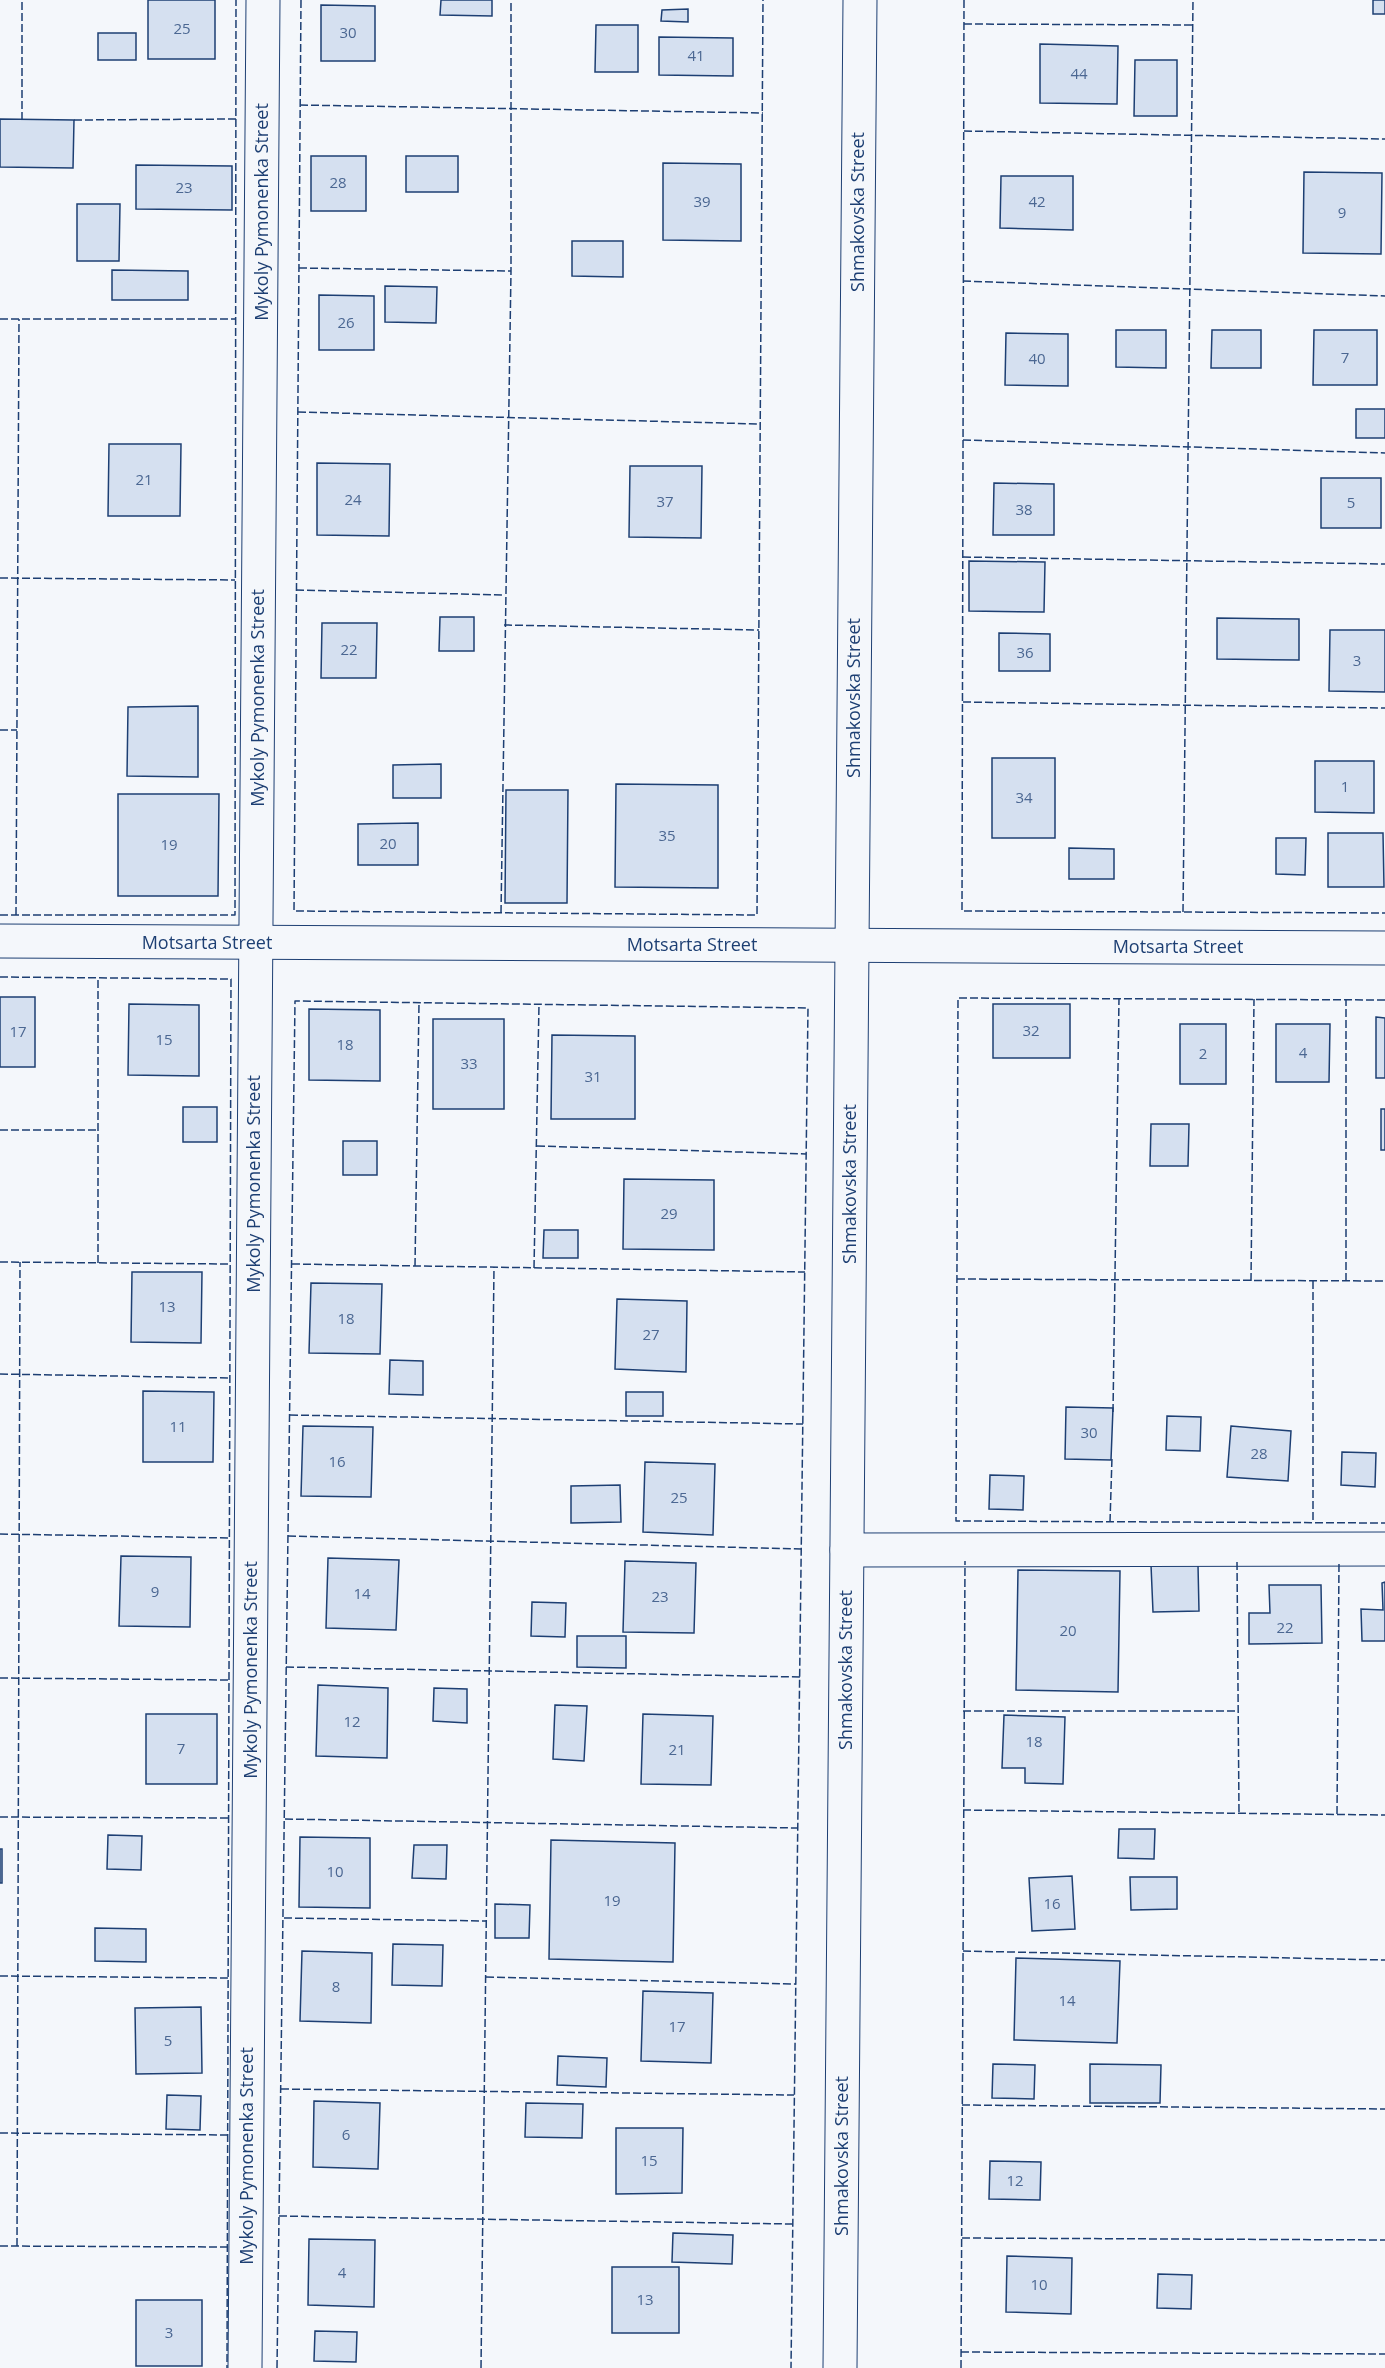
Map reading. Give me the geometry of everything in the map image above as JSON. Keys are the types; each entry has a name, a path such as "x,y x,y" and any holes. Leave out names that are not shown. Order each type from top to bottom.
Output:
{"street":[{"name":"Mykoly Pymonenka Street","path":"245,2368 263,0"},
{"name":"Shmakovska Street","path":"840,2368 860,0"},
{"name":"Motsarta Street","path":"0,941 1385,948"},
{"path":"847,1550 1385,1549"}],"building":[{"path":"148,0 215,0 215,59 148,59"},
{"path":"441,0 492,0 492,16 440,15"},
{"path":"1373,0 1385,0 1385,14 1373,14"},
{"path":"321,5 375,6 375,61 321,61"},
{"path":"688,9 688,22 661,21 662,10"},
{"path":"596,25 638,25 638,72 595,72"},
{"path":"98,33 136,33 136,60 98,60"},
{"path":"659,37 733,38 733,76 659,75"},
{"path":"1040,44 1118,46 1117,104 1040,103"},
{"path":"1135,60 1177,60 1177,116 1134,116"},
{"path":"0,119 74,120 73,168 0,167"},
{"path":"311,156 366,156 366,211 311,211"},
{"path":"406,156 458,156 458,192 406,192"},
{"path":"663,163 741,164 741,241 663,240"},
{"path":"136,165 232,166 232,210 136,209"},
{"path":"1304,172 1382,173 1381,254 1303,253"},
{"path":"1001,176 1073,176 1073,230 1000,228"},
{"path":"77,204 120,204 119,261 77,261"},
{"path":"572,241 623,241 623,277 572,276"},
{"path":"112,270 188,271 188,300 112,300"},
{"path":"385,286 437,287 436,323 385,322"},
{"path":"319,295 374,296 374,350 319,350"},
{"path":"1116,330 1166,330 1166,368 1116,367"},
{"path":"1212,330 1261,330 1261,368 1211,368"},
{"path":"1314,330 1377,330 1377,385 1313,385"},
{"path":"1006,333 1068,334 1068,386 1005,385"},
{"path":"1356,409 1385,409 1385,438 1356,438"},
{"path":"109,444 181,444 180,516 108,516"},
{"path":"317,463 390,464 389,536 317,535"},
{"path":"630,466 702,466 701,538 629,537"},
{"path":"1321,478 1381,478 1381,528 1321,528"},
{"path":"994,483 1054,484 1054,535 993,535"},
{"path":"969,561 1045,562 1044,612 969,611"},
{"path":"440,617 474,617 474,651 439,651"},
{"path":"1217,618 1299,619 1299,660 1217,659"},
{"path":"322,623 377,623 376,678 321,678"},
{"path":"1330,630 1385,630 1385,692 1329,691"},
{"path":"999,633 1050,634 1050,671 999,671"},
{"path":"198,706 198,777 127,776 128,707"},
{"path":"992,758 1055,758 1055,838 992,838"},
{"path":"1315,761 1374,761 1374,813 1315,812"},
{"path":"441,764 441,798 393,798 393,765"},
{"path":"616,784 718,785 718,888 615,887"},
{"path":"506,790 568,790 567,903 505,903"},
{"path":"118,794 219,794 218,896 118,896"},
{"path":"418,823 418,865 358,865 358,824"},
{"path":"1328,833 1383,833 1384,887 1328,887"},
{"path":"1276,838 1306,838 1305,875 1276,874"},
{"path":"1069,848 1114,849 1114,879 1069,879"},
{"path":"0,997 35,997 35,1067 0,1067"},
{"path":"129,1004 199,1005 199,1076 128,1075"},
{"path":"993,1004 1070,1004 1070,1058 993,1058"},
{"path":"309,1009 380,1010 380,1081 309,1080"},
{"path":"1376,1017 1385,1018 1385,1078 1376,1078"},
{"path":"433,1019 504,1019 504,1109 433,1109"},
{"path":"1180,1024 1226,1024 1226,1084 1180,1084"},
{"path":"1276,1024 1330,1024 1329,1082 1276,1082"},
{"path":"552,1035 635,1036 635,1119 551,1119"},
{"path":"183,1107 217,1107 217,1142 183,1142"},
{"path":"1381,1109 1385,1109 1385,1150 1381,1150"},
{"path":"1151,1124 1189,1124 1188,1166 1150,1166"},
{"path":"343,1141 377,1141 377,1175 343,1175"},
{"path":"624,1179 714,1180 714,1250 623,1249"},
{"path":"544,1230 578,1230 578,1258 543,1258"},
{"path":"132,1272 202,1272 201,1343 131,1342"},
{"path":"311,1283 382,1284 380,1354 309,1353"},
{"path":"617,1299 687,1301 686,1372 615,1369"},
{"path":"390,1360 423,1361 423,1395 389,1394"},
{"path":"143,1391 214,1392 213,1462 143,1462"},
{"path":"626,1392 663,1392 663,1416 626,1416"},
{"path":"1066,1407 1113,1408 1111,1460 1065,1459"},
{"path":"1167,1416 1201,1417 1200,1451 1166,1450"},
{"path":"303,1426 373,1427 371,1497 301,1496"},
{"path":"1231,1426 1291,1431 1288,1481 1227,1477"},
{"path":"1342,1452 1376,1453 1375,1487 1341,1485"},
{"path":"645,1462 715,1464 713,1535 643,1532"},
{"path":"990,1475 1024,1476 1023,1510 989,1509"},
{"path":"620,1485 621,1522 571,1523 571,1486"},
{"path":"121,1556 191,1557 190,1627 119,1626"},
{"path":"328,1558 399,1560 396,1630 326,1628"},
{"path":"625,1561 696,1563 694,1633 623,1632"},
{"path":"1151,1565 1198,1565 1199,1611 1153,1612"},
{"path":"1018,1570 1120,1571 1118,1692 1016,1690"},
{"path":"1385,1582 1385,1641 1362,1641 1361,1609 1383,1610 1382,1583"},
{"path":"1269,1585 1321,1585 1322,1643 1249,1644 1249,1613 1270,1613"},
{"path":"532,1602 566,1603 565,1637 531,1636"},
{"path":"577,1636 626,1636 626,1668 577,1667"},
{"path":"318,1685 388,1688 387,1758 316,1756"},
{"path":"434,1688 467,1689 467,1723 433,1721"},
{"path":"555,1705 587,1706 584,1761 553,1759"},
{"path":"146,1714 217,1714 217,1784 146,1784"},
{"path":"643,1714 713,1716 711,1785 641,1784"},
{"path":"1004,1715 1065,1717 1063,1784 1025,1783 1025,1768 1002,1768"},
{"path":"1119,1829 1155,1829 1154,1859 1118,1858"},
{"path":"108,1835 142,1836 141,1870 107,1869"},
{"path":"300,1837 370,1838 370,1908 299,1907"},
{"path":"551,1840 675,1843 673,1962 549,1959"},
{"path":"414,1845 447,1845 446,1879 412,1878"},
{"path":"0,1849 2,1849 2,1883 0,1883"},
{"path":"1072,1876 1075,1929 1032,1931 1029,1878"},
{"path":"1130,1877 1177,1877 1177,1909 1131,1910"},
{"path":"495,1904 530,1905 529,1938 495,1938"},
{"path":"95,1928 146,1929 146,1962 95,1961"},
{"path":"393,1944 443,1945 442,1986 392,1985"},
{"path":"302,1951 372,1953 371,2023 300,2021"},
{"path":"1016,1958 1120,1961 1117,2043 1014,2040"},
{"path":"643,1991 713,1993 711,2063 641,2061"},
{"path":"201,2007 202,2073 136,2074 135,2008"},
{"path":"558,2056 607,2058 606,2087 557,2085"},
{"path":"993,2064 1035,2065 1034,2099 992,2098"},
{"path":"1090,2064 1161,2065 1160,2103 1090,2103"},
{"path":"167,2095 201,2096 200,2130 166,2129"},
{"path":"314,2101 380,2103 378,2169 313,2167"},
{"path":"526,2103 583,2104 582,2138 525,2137"},
{"path":"616,2128 683,2128 682,2193 616,2194"},
{"path":"990,2161 1041,2162 1040,2200 989,2199"},
{"path":"673,2233 733,2235 732,2264 672,2262"},
{"path":"309,2239 375,2240 374,2307 308,2305"},
{"path":"1007,2256 1072,2258 1071,2314 1006,2312"},
{"path":"612,2267 679,2267 679,2333 612,2333"},
{"path":"1158,2274 1192,2275 1191,2309 1157,2308"},
{"path":"136,2300 202,2300 202,2366 136,2366"},
{"path":"315,2331 357,2332 356,2362 314,2361"}],"fence":[{"path":"22,0 22,120"},
{"path":"0,915 235,915 236,0"},
{"path":"301,0 294,911 757,915 763,0"},
{"path":"501,913 511,271 511,0"},
{"path":"964,0 962,911 1385,913"},
{"path":"1183,912 1193,0"},
{"path":"964,24 1193,25"},
{"path":"300,105 763,113"},
{"path":"74,120 236,119"},
{"path":"964,131 1385,139"},
{"path":"299,268 511,271"},
{"path":"963,281 1385,296"},
{"path":"0,319 235,319"},
{"path":"16,915 19,319"},
{"path":"298,412 760,424"},
{"path":"963,440 1385,453"},
{"path":"963,557 1385,564"},
{"path":"0,578 235,580"},
{"path":"296,590 505,595"},
{"path":"504,625 759,630"},
{"path":"963,702 1385,708"},
{"path":"0,730 17,730"},
{"path":"0,977 231,979 227,2368"},
{"path":"98,978 98,1263"},
{"path":"1385,1000 958,998 956,1521 1385,1523"},
{"path":"1113,1412 1119,998"},
{"path":"1251,1281 1254,999"},
{"path":"1346,1000 1346,1281"},
{"path":"277,2368 295,1001 808,1008 791,2368"},
{"path":"415,1266 419,1003"},
{"path":"534,1268 539,1004"},
{"path":"0,1130 98,1130"},
{"path":"537,1146 806,1154"},
{"path":"0,1262 230,1264"},
{"path":"17,2246 20,1262"},
{"path":"292,1264 805,1272"},
{"path":"481,2368 494,1267"},
{"path":"957,1279 1385,1281"},
{"path":"1313,1281 1313,1523"},
{"path":"0,1374 230,1378"},
{"path":"290,1415 803,1424"},
{"path":"1110,1522 1112,1457"},
{"path":"0,1534 230,1538"},
{"path":"288,1536 801,1549"},
{"path":"961,2368 965,1561"},
{"path":"1237,1562 1239,1813"},
{"path":"1337,1814 1339,1563"},
{"path":"286,1667 800,1677"},
{"path":"0,1678 229,1680"},
{"path":"963,1711 1237,1711"},
{"path":"963,1810 1385,1815"},
{"path":"0,1817 229,1818"},
{"path":"285,1819 798,1828"},
{"path":"284,1918 487,1921"},
{"path":"963,1951 1385,1960"},
{"path":"0,1976 228,1978"},
{"path":"486,1977 796,1984"},
{"path":"281,2089 794,2095"},
{"path":"962,2105 1385,2109"},
{"path":"0,2133 228,2135"},
{"path":"279,2216 792,2224"},
{"path":"962,2238 1385,2240"},
{"path":"0,2246 228,2247"},
{"path":"961,2352 1385,2354"}]}
